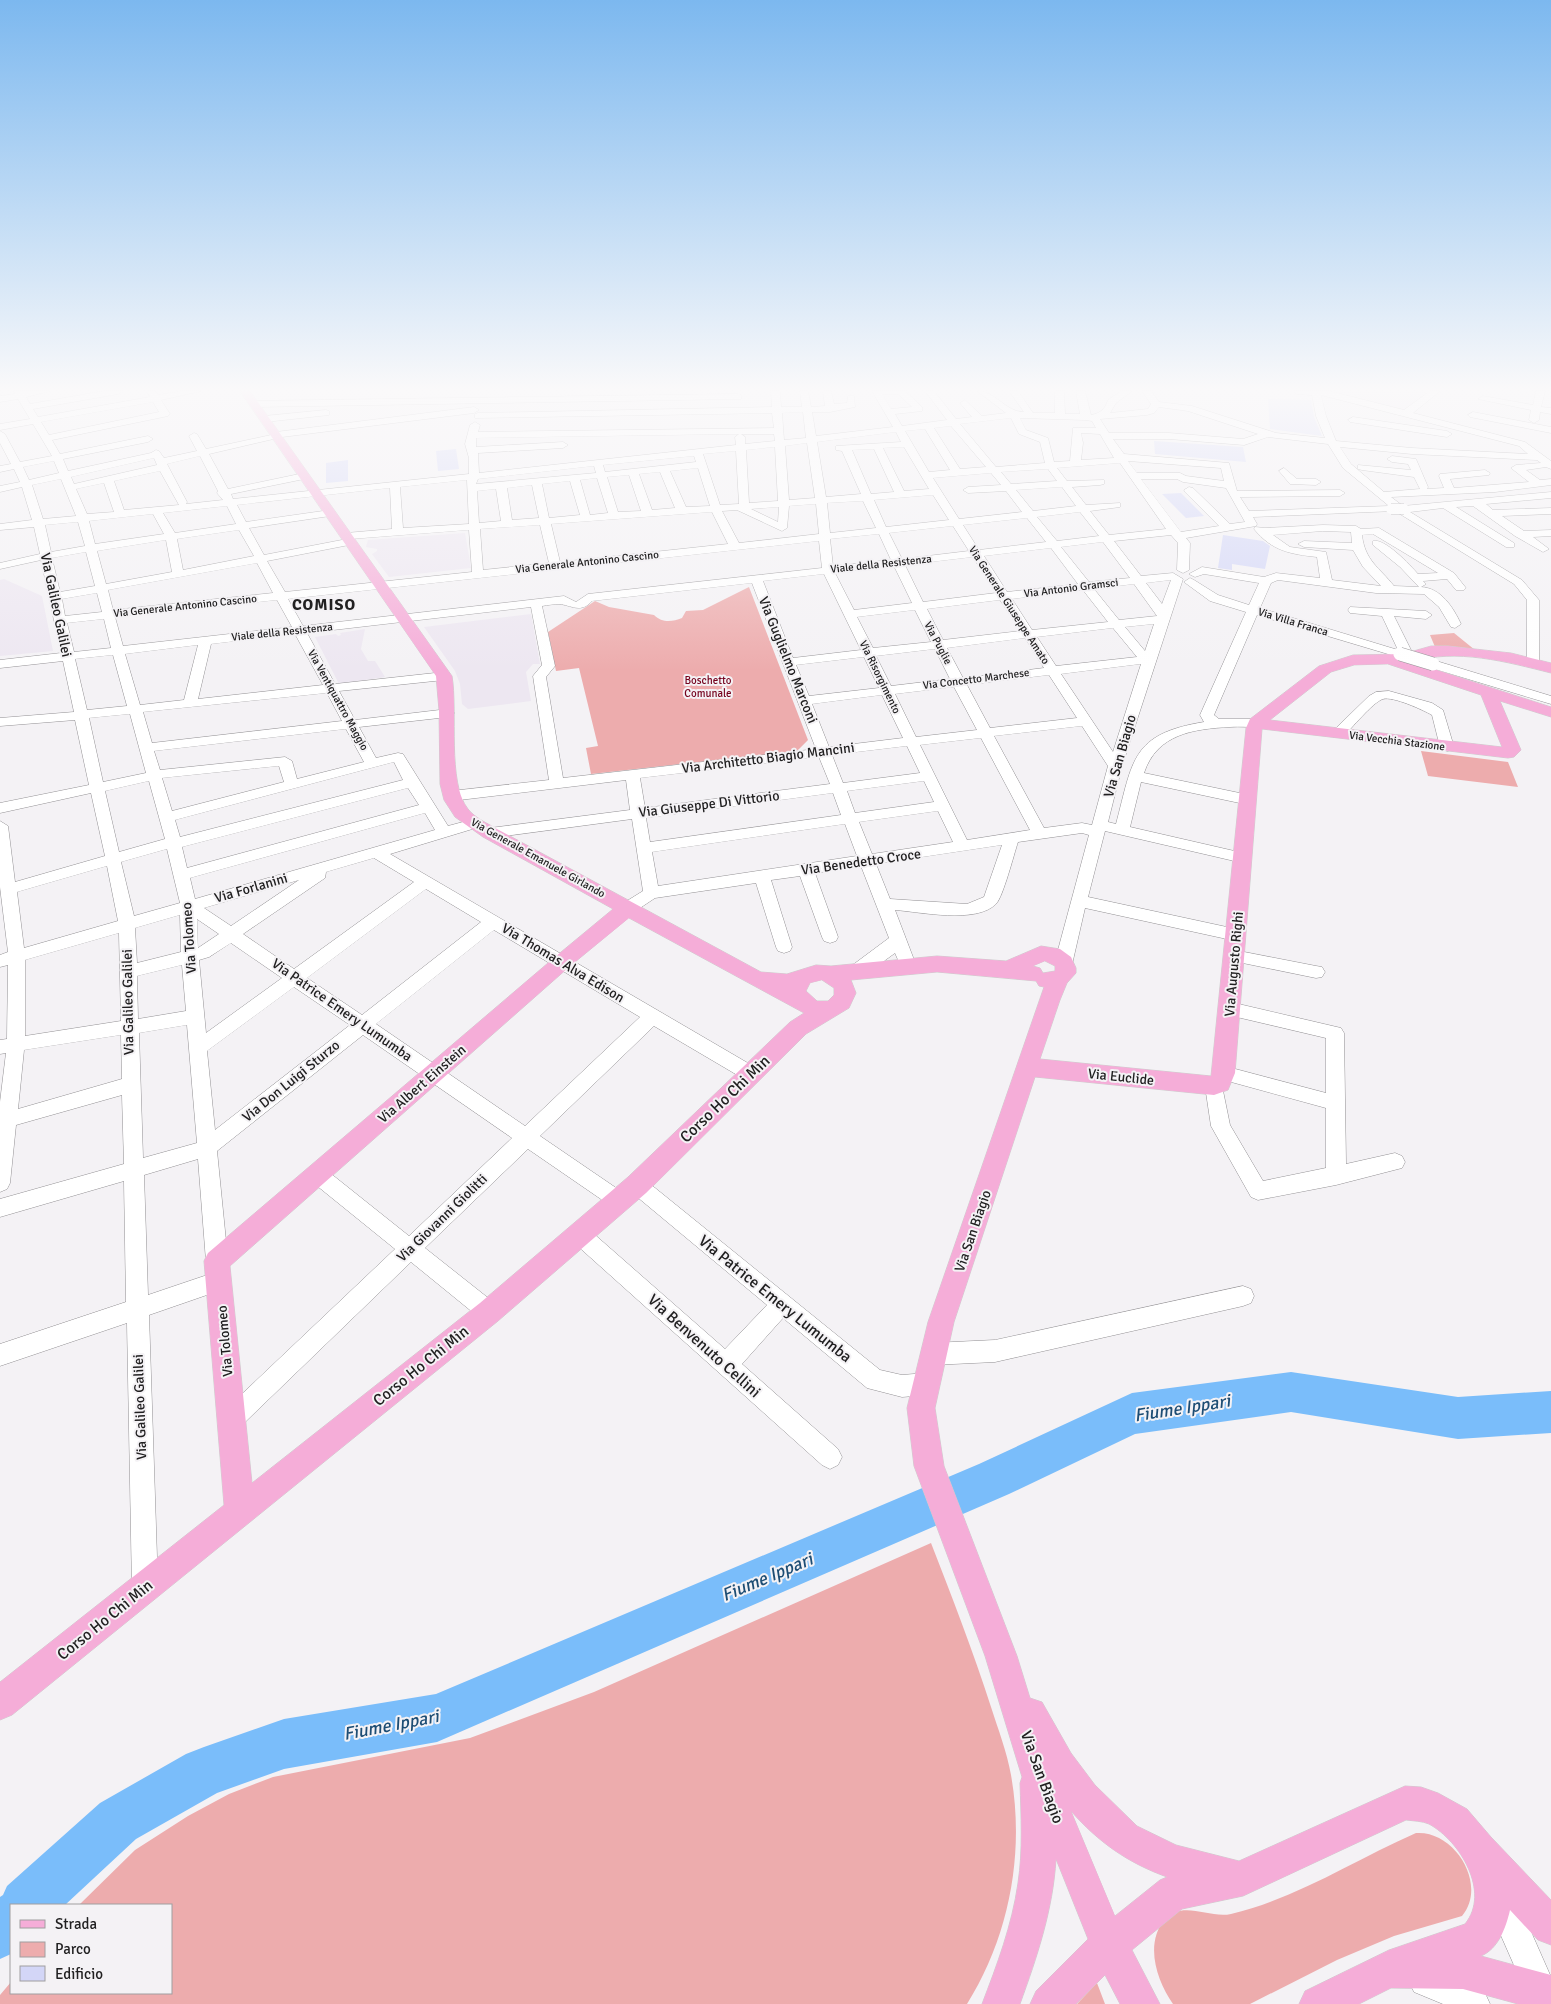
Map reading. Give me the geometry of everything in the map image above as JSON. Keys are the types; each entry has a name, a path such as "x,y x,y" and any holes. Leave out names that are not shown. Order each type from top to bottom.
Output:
{"main road":[{"name":"Via Generale Emanuele Girlando","path":"310,485 444,676 448,713 448,783 451,796 462,813 474,824 490,833 801,1003"},
{"path":"1401,656 1404,659 1431,651 1489,655 1551,668"},
{"path":"1256,723 1332,666 1353,660 1401,656 1551,721"},
{"path":"1464,683 1551,712"},
{"path":"1489,694 1504,726"},
{"path":"1504,726 1505,717 1511,711 1530,712"},
{"name":"Via Vecchia Stazione","path":"1256,723 1508,753 1512,750 1504,726"},
{"name":"Via Augusto Righi","path":"1219,1080 1230,1009 1256,723"},
{"name":"Via Albert Einstein","path":"218,1271 318,1175 562,962 628,908"},
{"path":"758,978 779,982 803,977 811,973 862,972 908,965 937,964 1045,973"},
{"path":"803,977 797,983 795,990 801,1003 816,1010 826,1010 842,1001 845,993 862,972"},
{"name":"Via San Biagio","path":"1045,973 1028,1068 932,1354 921,1408 929,1466 1001,1656 1036,1768 1109,1945 1141,2004"},
{"path":"831,974 839,979 845,993"},
{"name":"Corso Ho Chi Min","path":"0,1704 489,1312 628,1192 798,1028 826,1010"},
{"name":"Via Euclide","path":"1028,1068 1219,1080"},
{"name":"Via Tolomeo","path":"218,1271 240,1512"},
{"path":"1001,1656 1047,1748 1095,1810 1124,1838 1158,1856 1192,1869 1243,1878"},
{"path":"1001,2004 1021,1948 1036,1882 1039,1837 1036,1768"},
{"path":"1048,2004 1109,1945 1173,1893 1243,1878 1405,1803 1421,1804 1438,1810 1455,1821 1482,1858 1551,1927"},
{"path":"1318,2004 1389,1969 1477,1939 1486,1930 1491,1919 1493,1894 1482,1858"},
{"path":"1389,1969 1463,1970 1547,1996"}],"street":[{"name":"Via Galileo Galilei","path":"26,485 39,525 114,858 126,923 145,1588"},
{"path":"0,489 52,485"},
{"name":"Via Tolomeo","path":"71,485 83,519 118,650 156,774 188,906 195,1017 218,1271"},
{"path":"110,485 120,514"},
{"path":"173,485 182,502"},
{"name":"Via Ventiquattro Maggio","path":"220,485 372,764"},
{"path":"227,498 274,485"},
{"path":"0,532 227,498 317,495 445,485"},
{"path":"473,485 478,574"},
{"path":"497,485 507,485"},
{"path":"501,485 507,524"},
{"path":"537,485 556,566"},
{"path":"576,485 586,518"},
{"path":"605,485 614,516"},
{"path":"637,485 648,514"},
{"path":"671,485 682,511"},
{"path":"708,485 716,508 735,546"},
{"path":"741,485 741,507"},
{"path":"741,507 782,528 784,526 785,504 783,485"},
{"name":"Via Risorgimento","path":"818,485 828,570 963,847"},
{"name":"Via Puglie","path":"861,485 939,646 1040,834"},
{"path":"896,485 901,495"},
{"name":"Via Generale Giuseppe Amato","path":"932,485 1115,766"},
{"path":"1006,485 1138,652 1149,658"},
{"path":"968,490 1057,485"},
{"path":"788,662 939,646 1163,617 1138,580 1064,485"},
{"name":"Via San Biagio","path":"1045,973 1070,936 1115,766 1149,658 1163,617 1184,576 1184,542 1176,534 1140,485"},
{"path":"1185,485 1232,490 1342,493"},
{"path":"1185,485 1225,527"},
{"path":"1230,485 1247,514 1285,547 1322,554 1359,552"},
{"path":"1334,485 1342,493 1347,510"},
{"path":"1342,493 1347,485"},
{"path":"1366,485 1411,518 1518,582 1533,600 1533,663"},
{"path":"1376,485 1406,509 1551,496"},
{"path":"1447,485 1450,491"},
{"path":"1387,494 1533,485"},
{"path":"395,489 398,532"},
{"path":"54,597 260,558 348,539 398,532 936,492"},
{"path":"156,509 182,502 197,502"},
{"path":"1475,502 1543,549"},
{"name":"Via Generale Antonino Cascino","path":"59,620 1116,505"},
{"path":"1445,505 1510,545"},
{"path":"156,509 172,536 178,574"},
{"name":"Viale della Resistenza","path":"0,664 536,604 564,600 565,597 576,593 586,595 588,598 1107,539 1176,534 1225,527 1247,514 1374,510 1388,514 1406,509"},
{"path":"1335,510 1358,531 1382,546 1420,586 1449,610 1455,624"},
{"path":"1491,514 1551,512"},
{"path":"0,566 90,548 330,513"},
{"path":"0,527 39,525"},
{"path":"1266,532 1323,528 1358,531 1375,530 1450,575 1460,588"},
{"path":"1358,531 1359,552 1371,571 1381,576 1391,590"},
{"path":"1519,534 1551,533"},
{"path":"1285,547 1311,543 1359,552"},
{"path":"1322,554 1326,581"},
{"name":"Via Antonio Gramsci","path":"850,614 1184,576 1202,570 1266,581 1276,576 1391,590 1420,586 1450,575"},
{"name":"Via Villa Franca","path":"1184,576 1214,598 1551,700"},
{"name":"Via Guglielmo Marconi","path":"756,579 908,965"},
{"path":"1214,722 1207,715 1266,581"},
{"path":"1420,586 1426,615 1432,629"},
{"path":"536,604 548,666 539,676 557,783"},
{"path":"1359,642 1353,609 1426,615"},
{"path":"1386,612 1401,656"},
{"path":"190,704 205,641"},
{"name":"Via Concetto Marchese","path":"804,701 1149,658"},
{"path":"0,722 136,710 444,676"},
{"path":"1338,734 1374,698 1389,695 1427,706 1438,713 1447,747"},
{"path":"147,748 448,713"},
{"path":"1122,830 1136,776 1146,752 1155,743 1203,724 1240,720 1256,723"},
{"path":"1087,724 1112,732 1126,732"},
{"name":"Via Architetto Biagio Mancini","path":"451,796 986,732 1087,724"},
{"path":"167,818 398,757 427,808 444,832"},
{"path":"0,808 156,774 285,760 292,785"},
{"path":"632,774 651,893"},
{"name":"Via Giuseppe Di Vittorio","path":"490,833 928,776"},
{"path":"1136,776 1249,800"},
{"path":"9,889 114,858 412,782"},
{"path":"644,848 943,805"},
{"path":"182,875 427,808"},
{"name":"Via Forlanini","path":"8,958 474,824"},
{"path":"0,826 9,889 8,1046 0,1183"},
{"name":"Via Benedetto Croce","path":"628,908 651,893 1082,828 1122,830 1244,858"},
{"path":"884,904 967,910 980,907 990,900 1012,838"},
{"name":"Via Thomas Alva Edison","path":"375,852 750,1074"},
{"path":"128,972 203,953 331,865"},
{"path":"806,870 830,937"},
{"path":"762,877 784,947"},
{"path":"198,1048 425,882"},
{"path":"1080,901 1236,935"},
{"name":"Via Patrice Emery Lumumba","path":"188,906 232,934 527,1137 628,1192 781,1305 875,1380 902,1386 926,1384"},
{"name":"Via Don Luigi Sturzo","path":"207,1148 493,922"},
{"path":"862,972 898,940"},
{"path":"1234,956 1316,972"},
{"path":"1230,1009 1335,1033 1336,1176 1395,1162"},
{"name":"Via Giovanni Giolitti","path":"232,1419 653,1016"},
{"path":"8,1046 195,1017"},
{"name":"Via Euclide","path":"1219,1080 1336,1104"},
{"name":"Via Augusto Righi","path":"1219,1080 1221,1126 1258,1191 1336,1176"},
{"path":"4,1121 130,1085"},
{"path":"0,1208 207,1148"},
{"path":"318,1175 489,1312"},
{"name":"Via Benvenuto Cellini","path":"579,1234 830,1458"},
{"path":"0,1355 137,1309 218,1271"},
{"path":"932,1354 995,1351 1243,1296"},
{"path":"725,1364 781,1305"},
{"path":"1482,1858 1547,1996"},
{"path":"1389,1969 1444,1987 1474,2004"}],"shaded area":[{"path":"465,533 471,568 389,577 372,554 377,549 366,547 368,540"},
{"path":"4,579 42,596 53,651 0,656 0,580"},
{"path":"531,614 540,664 533,664 526,672 531,701 468,709 462,704 460,684 455,671 424,627"},
{"path":"365,629 361,649 368,661 375,661 385,677 339,684 315,637 336,634 338,636 341,635 340,633"}],"green space":[{"name":"Boschetto Comunale","path":"749,587 808,740 797,751 591,774 586,748 598,746 579,668 556,671 548,632 595,601 609,607 654,615 664,621 671,621 682,618 686,611 703,610"},
{"path":"1454,633 1475,650 1435,647 1430,635"},
{"path":"1421,751 1508,762 1518,787 1428,776"},
{"path":"931,1543 970,1645 1002,1741 1011,1775 1015,1804 1016,1834 1010,1894 994,1951 982,1978 967,2004 0,2004 0,1995 10,1983 10,1994 172,1994 172,1904 80,1904 135,1850 188,1816 229,1794 273,1777 470,1738 594,1692"},
{"path":"1416,1833 1430,1834 1443,1840 1455,1850 1463,1862 1469,1875 1471,1890 1469,1903 1462,1916 1394,1936 1337,1960 1250,2004 1173,2004 1158,1974 1154,1951 1159,1929 1165,1919 1172,1914 1188,1910 1223,1915 1256,1907 1325,1878"},
{"path":"1097,1983 1105,2004 1077,2004"}],"building":[{"path":"1181,493 1204,516 1186,518 1162,494"},
{"path":"1223,535 1263,541 1270,546 1265,569 1232,564 1232,570 1218,568"}],"waterway":[{"name":"Fiume Ippari","path":"27,1904 118,1821 204,1772 284,1744 437,1718 994,1479 1132,1414 1291,1392 1458,1418 1551,1412"},
{"name":"Fiume Ippari","path":"0,1932 10,1920"}],"district":[{"name":"COMISO","path":"324,605"}]}
